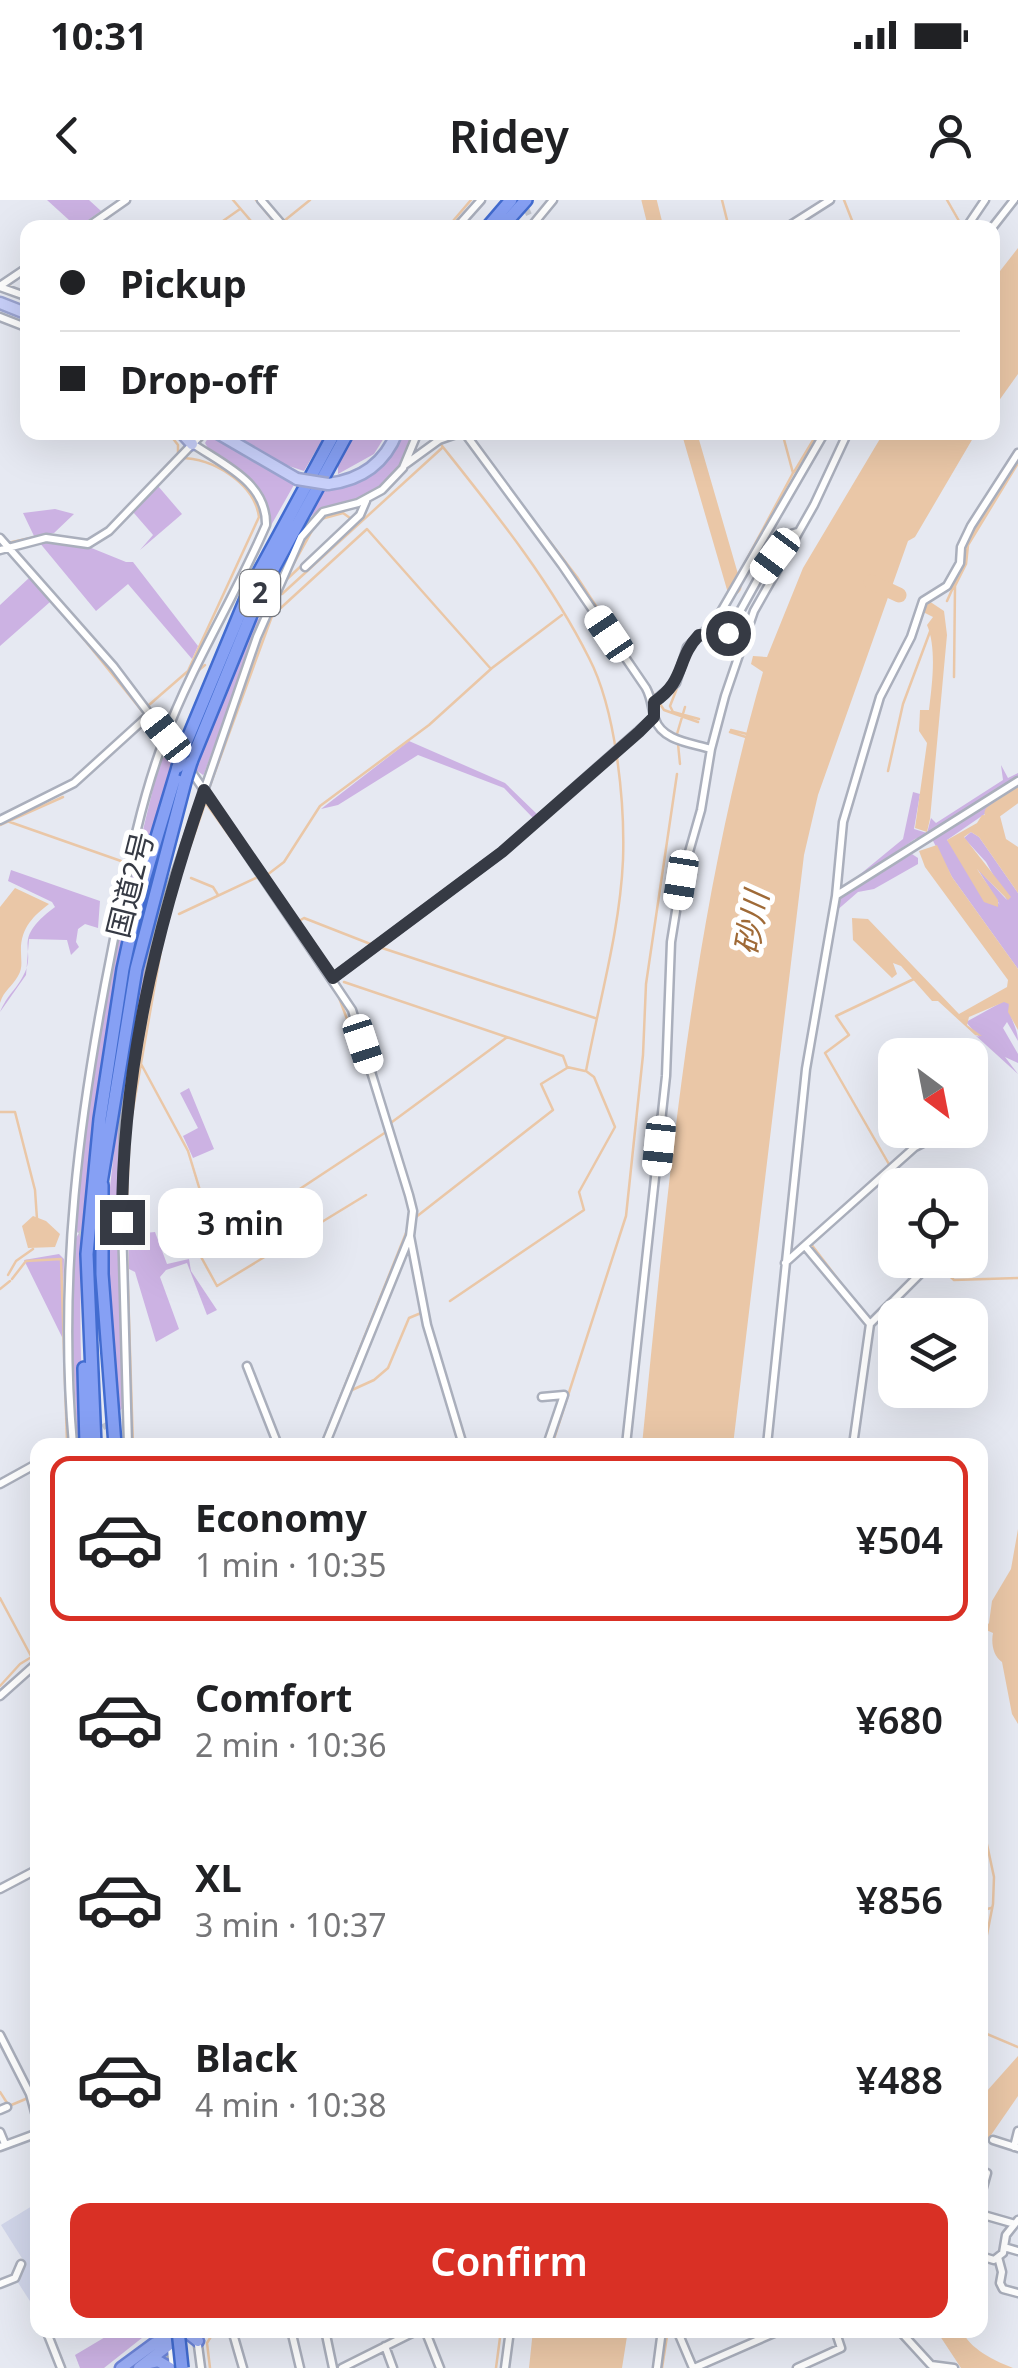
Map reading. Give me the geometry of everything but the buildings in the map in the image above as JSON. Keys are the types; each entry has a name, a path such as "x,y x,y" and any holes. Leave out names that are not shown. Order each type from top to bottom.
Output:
{"highway":[{"path":"493,220 511,200"},
{"path":"510,220 526,200"},
{"name":"国道2号","path":"92,1385 94,1275 102,1171 136,969 185,769 183,750 250,589 331,440"},
{"name":"国道2号","path":"95,1438 87,1254 100,1118 123,969 143,883 185,769 260,593 344,440"},
{"path":"102,1171 102,1274 115,1438"},
{"path":"84,1438 87,1254"},
{"path":"180,2338 182,2368"}],"main road":[{"path":"187,440 192,444"},
{"path":"230,440 297,479 328,484 357,477 378,464 393,440"},
{"path":"121,2368 170,2338"},
{"path":"140,2367 175,2338"},
{"path":"140,2367 158,2361 172,2368"}],"street":[{"path":"97,220 126,200"},
{"path":"262,200 278,220"},
{"path":"463,220 480,200"},
{"path":"537,220 553,200"},
{"path":"799,220 830,200"},
{"path":"998,220 1014,200"},
{"path":"528,216 530,220"},
{"path":"4,547 58,538 91,542 108,531 196,440"},
{"path":"405,465 415,440"},
{"path":"128,1438 118,1223 124,1123 162,921 256,637 301,537 322,512 367,500 405,465 441,440"},
{"path":"333,978 502,852 654,717 656,700 469,440"},
{"path":"656,700 676,683 687,647 715,622 820,440"},
{"path":"627,1438 666,1076 671,942 711,750 754,611 844,440"},
{"path":"72,1438 66,1277 90,1065 120,906 166,735 266,525 264,504 251,484 192,444"},
{"path":"767,1438 806,1069 836,896 839,840 880,697 923,601 947,586 960,563 960,547 971,526 1018,452"},
{"path":"305,567 360,515 367,500"},
{"path":"699,635 719,637 728,633 759,577 791,534 798,532"},
{"path":"0,538 166,735 352,1010 413,1211 410,1236 328,1438"},
{"path":"0,820 74,783 147,710"},
{"path":"654,717 670,736 711,750"},
{"path":"836,896 1018,781"},
{"path":"120,906 130,909"},
{"path":"153,918 162,921"},
{"path":"784,1264 913,1148"},
{"path":"70,1237 79,1234"},
{"path":"410,1236 432,1342 461,1438"},
{"path":"806,1246 870,1324"},
{"path":"855,1438 870,1324 916,1278"},
{"path":"247,1366 275,1438"},
{"path":"542,1398 564,1394 549,1438"},
{"path":"120,1418 128,1413"},
{"path":"0,1484 30,1468"},
{"path":"0,1696 30,1669"},
{"path":"0,1889 30,1873"},
{"path":"0,2036 30,2094"},
{"path":"0,2132 3,2145 30,2136"},
{"path":"993,2140 1016,2148 1018,2132"},
{"path":"988,2216 1016,2222 998,2257 988,2258"},
{"path":"1004,2247 1018,2251"},
{"path":"998,2257 1003,2289 1018,2293"},
{"path":"0,2284 16,2278 21,2264"},
{"path":"49,2338 61,2368"},
{"path":"172,2368 179,2338"},
{"path":"183,2338 202,2368"},
{"path":"234,2338 243,2368"},
{"path":"294,2338 300,2368"},
{"path":"327,2338 333,2368"},
{"path":"345,2367 403,2338"},
{"path":"425,2338 440,2368"},
{"path":"505,2368 509,2338"},
{"path":"658,2368 661,2338"},
{"path":"681,2338 694,2368 762,2338"},
{"path":"797,2368 841,2348 838,2338"},
{"path":"906,2338 933,2367 954,2368"},
{"path":"385,2346 394,2368"}],"shaded area":[{"path":"47,200 89,200 101,211 88,220 69,220"},
{"path":"221,440 295,483 269,529 266,501 260,490 205,443"},
{"path":"240,440 322,440 304,471 280,463"},
{"path":"350,440 383,440 374,454 338,474 338,459"},
{"path":"400,440 412,440 400,466 376,491 322,510 305,522 322,489 349,484 372,473"},
{"path":"158,486 182,514 140,550 153,535 133,512"},
{"path":"55,509 74,514 54,533 34,536 23,513"},
{"path":"39,542 89,547 133,562 198,646 192,659 128,584 96,611"},
{"path":"29,578 50,602 0,646 0,605"},
{"path":"261,616 203,775 196,770 224,688 243,644"},
{"path":"409,741 505,783 539,816 534,819 504,788 418,755 338,805 321,809"},
{"path":"170,754 175,756 131,908 126,900 160,760"},
{"path":"1001,765 1008,778 1018,773 1018,778 847,885 903,839 913,792 920,794 914,829 927,833 931,818 936,823 1003,780"},
{"path":"1018,783 1018,791 947,840 1000,905 977,868 1007,900 986,862 964,838 971,832 979,837 1018,893 1018,969 952,877 932,839"},
{"path":"912,854 918,858 918,864 874,889 858,892 835,912 840,897"},
{"path":"11,870 100,901 98,928 85,924 78,929 79,947 71,955 67,940 29,939 28,952 29,937 33,929 55,907 8,881"},
{"path":"131,911 112,1000 87,1181 80,1292 83,1432 77,1435 71,1314 73,1243 79,1233 74,1231 81,1151 106,991 123,913"},
{"path":"153,919 156,926 124,1097 118,1219 114,1222 118,1228 125,1405 118,1413 106,1224 120,1096"},
{"path":"27,968 26,975 0,1012 22,978"},
{"path":"1004,1001 1009,1003 1018,1041 1007,1022 1003,1028 1018,1054 1018,1063 1005,1057 1018,1074 988,1047 988,1038 978,1038 966,1022"},
{"path":"189,1088 214,1149 193,1158 183,1136 198,1128 180,1093"},
{"path":"144,1222 145,1233 155,1232 167,1264 189,1259 191,1271 217,1310 207,1315 187,1263 166,1270 160,1277 179,1329 156,1342 135,1272 129,1269 128,1224"},
{"path":"59,1254 64,1259 62,1337 24,1260"},
{"path":"30,2207 30,2301 17,2281 25,2263 1,2225"},
{"path":"104,2338 142,2338 104,2368 80,2368 75,2355"}],"water":[{"path":"1018,248 1018,374 1000,399 1000,271"},
{"name":"砂川","path":"879,440 972,440 915,537 908,541 818,795 804,855 734,1438 643,1438 673,1152 700,957 738,766 763,672 751,664 753,656 767,657 803,568"},
{"path":"929,601 944,611 947,635 927,832 915,828 927,743 919,731 920,710 929,710 932,678 932,645 927,625 933,617 923,612"},
{"path":"982,815 1000,816 1006,839 1018,847 1018,893 979,837 971,832 964,837 1011,897 1008,900 977,869 998,900 998,907 984,902 947,840 977,823"},
{"path":"937,845 952,877 1018,969 1018,1030 1008,1012 1009,1004 1004,1002 969,1017 967,1025 982,1036 975,1035 938,1001 932,1001 901,966 893,963 897,974 892,978 853,940 852,918 868,919 959,1014 1007,987 1008,980 925,867 919,851"},
{"path":"15,888 49,904 25,930 21,970 0,1003 0,907"},
{"path":"33,1216 46,1221 60,1234 55,1247 28,1248 22,1226"},
{"path":"1018,1529 1018,1724 1012,1714 1002,1662 993,1649 993,1633 988,1631 992,1601 1011,1569"},
{"path":"1018,2056 1018,2096 988,2139 988,2097 988,2090"},
{"path":"532,2338 627,2338 622,2368 529,2368"},
{"path":"941,2338 966,2338 991,2358 1013,2368 961,2368"}],"waterway":[{"path":"233,200 250,220"},
{"path":"256,200 272,220"},
{"path":"285,220 310,200"},
{"path":"454,220 471,200"},
{"path":"649,200 654,220"},
{"path":"722,200 727,220"},
{"path":"844,200 852,220"},
{"path":"947,200 958,220"},
{"path":"975,220 988,200"},
{"path":"92,220 107,209"},
{"path":"224,220 240,209"},
{"path":"5,285 20,290"},
{"path":"174,440 178,456"},
{"path":"437,440 536,569 589,658 612,729 623,837 618,913 586,1071 594,1077 615,1127 579,1192 584,1210 450,1301"},
{"path":"691,440 734,587"},
{"path":"740,572 793,473 784,440"},
{"path":"794,472 813,440"},
{"path":"282,594 442,448"},
{"path":"142,711 188,671 259,517 249,493 230,474 205,462 180,458"},
{"path":"947,601 964,563 966,545 1018,460"},
{"path":"954,677 955,586 966,564 968,545 1018,463"},
{"path":"505,483 577,577 664,710 698,722"},
{"path":"321,519 343,513 350,518"},
{"path":"284,582 350,520"},
{"path":"288,574 313,529"},
{"path":"208,791 272,616 367,529 491,669"},
{"path":"48,535 89,542"},
{"path":"12,542 40,536"},
{"path":"734,596 745,577"},
{"path":"871,582 899,595"},
{"path":"273,612 281,591"},
{"path":"712,628 727,607"},
{"path":"62,612 142,711"},
{"path":"267,875 284,862 320,806 429,725 492,668 562,615"},
{"path":"888,771 903,704 931,629"},
{"path":"694,645 670,706 673,712 699,719"},
{"path":"199,670 205,665"},
{"path":"680,764 677,734 685,707"},
{"path":"151,723 159,733"},
{"path":"731,730 747,734"},
{"path":"730,732 746,737"},
{"path":"554,1438 626,1216 643,1055 646,984 677,774"},
{"path":"992,833 992,813 1018,794"},
{"path":"0,825 63,797"},
{"path":"180,875 206,801"},
{"path":"205,802 259,877"},
{"path":"7,821 121,861"},
{"path":"179,914 258,877"},
{"path":"191,878 213,887 218,895"},
{"path":"171,906 179,879"},
{"path":"299,921 304,918 373,945"},
{"path":"133,1438 126,1225 130,1126 164,933"},
{"path":"379,947 595,1018"},
{"path":"890,1166 825,1053 849,1035 836,1016 916,978"},
{"path":"344,982 563,1056 567,1067 585,1071"},
{"path":"338,995 374,1091"},
{"path":"392,1122 506,1038"},
{"path":"140,1062 188,1151 216,1243"},
{"path":"416,1217 553,1110 541,1084 567,1068"},
{"path":"0,1112 15,1112 35,1190 37,1219"},
{"path":"366,1195 217,1286 200,1255 386,1132"},
{"path":"834,1215 865,1187"},
{"path":"324,1438 408,1228"},
{"path":"811,1244 850,1295"},
{"path":"8,1275 16,1261 33,1249"},
{"path":"12,1279 26,1261 61,1259 67,1438"},
{"path":"874,1316 911,1278"},
{"path":"952,1278 1018,1278"},
{"path":"0,1289 10,1281"},
{"path":"352,1390 388,1368 409,1318 421,1313"},
{"path":"854,1419 866,1328"},
{"path":"0,1598 30,1654"},
{"path":"0,1686 30,1658"},
{"path":"988,1849 994,1877 988,1929"},
{"path":"988,2034 1018,2047"},
{"path":"12,2053 29,2086"},
{"path":"0,2092 9,2106 28,2098"},
{"path":"0,2151 12,2146"},
{"path":"53,2338 65,2368"},
{"path":"210,2338 207,2343 210,2368"},
{"path":"496,2368 500,2338"},
{"path":"662,2368 667,2338"}],"tunnel":[{"path":"523,201 529,215"},
{"path":"79,1234 115,1224"},
{"path":"95,1432 120,1417"}],"route":[{"path":"122,1222 124,1123 150,970 167,898 204,790 333,978 502,852 639,732 654,717 654,702 676,683 687,647 699,635 719,637 728,633"}]}
